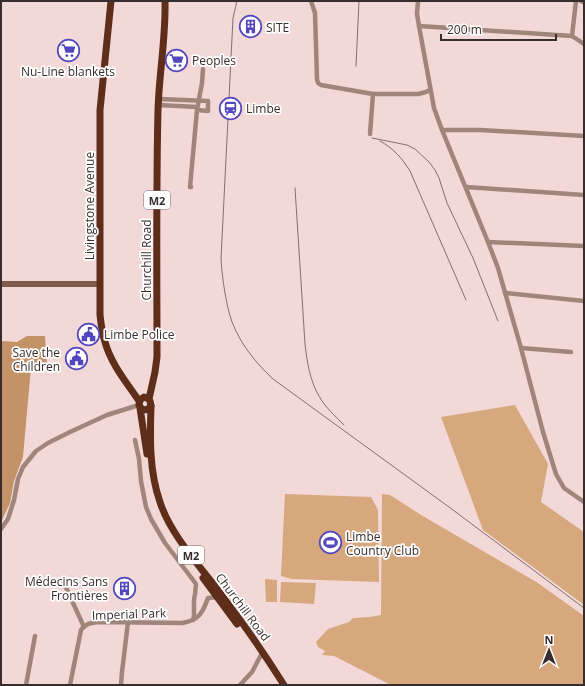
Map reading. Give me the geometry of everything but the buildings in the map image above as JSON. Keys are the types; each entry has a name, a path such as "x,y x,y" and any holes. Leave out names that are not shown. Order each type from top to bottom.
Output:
{"highway":[{"name":"Livingstone Avenue","path":"111,1 100,110 100,315 105,344 113,362 139,405"},
{"name":"Churchill Road","path":"165,1 159,102 157,357 150,402 151,452 154,477 164,514 171,527 220,597"},
{"path":"144,397 150,402 148,409 146,410 139,405 144,397"},
{"name":"Churchill Road","path":"139,405 156,503 161,516 172,535 220,597 284,685"},
{"name":"Churchill Road","path":"262,654 280,685"}],"main road":[{"path":"1,284 100,284"}],"street":[{"path":"311,1 315,13 318,83 325,86 373,94 418,94 430,90"},
{"path":"418,1 417,14 434,108 498,268 522,348 543,432 556,474 564,488 584,502"},
{"path":"572,36 576,1"},
{"path":"419,26 572,36 584,44"},
{"path":"191,187 197,108 203,69"},
{"path":"370,134 373,94"},
{"path":"180,100 208,101 208,111 159,102 180,100"},
{"path":"180,100 180,106"},
{"path":"442,130 480,130 584,136"},
{"path":"466,187 584,195"},
{"path":"488,242 584,246"},
{"path":"506,293 584,301"},
{"path":"522,348 571,352"},
{"path":"1,529 8,520 18,479 23,467 36,451 48,443 107,415 139,405"},
{"path":"135,440 139,459 142,488 146,507 151,519 166,543 196,584 193,620"},
{"path":"577,497 584,497"},
{"path":"63,581 84,626"},
{"path":"193,620 202,612 208,598 220,597"},
{"name":"Imperial Park","path":"70,685 81,630 84,626 98,622 182,623 193,620"},
{"path":"121,685 128,622"},
{"path":"26,685 35,636"},
{"path":"240,685 252,672 262,654"}],"shaded area":[{"path":"27,336 45,336 47,366 31,367 23,457 14,481 10,503 1,522 1,341 17,342"},
{"path":"515,405 548,464 541,502 584,532 584,605 483,530 441,417"},
{"name":"Limbe Country Club","path":"285,494 371,497 378,510 379,582 292,579 281,576"},
{"path":"382,494 390,495 421,515 538,583 584,616 584,685 391,685 334,656 322,655 325,651 318,647 316,642 328,629 349,622 353,618 381,615"},
{"path":"265,579 277,580 277,602 266,602"},
{"path":"281,582 316,583 314,604 280,602"}],"railway":[{"path":"237,1 233,18 221,259 223,282 228,308 232,322 244,346 273,379 449,507 584,608"},
{"path":"356,66 359,1"},
{"path":"372,138 407,145 415,149 435,170 447,203 473,258 498,321"},
{"path":"380,141 397,154 410,171 466,300"},
{"path":"295,188 305,344 308,364 313,384 321,400 344,425"}],"place":[{"name":"SITE","path":"251,27"},
{"name":"Nu-Line blankets","path":"68,50"},
{"name":"Peoples","path":"177,60"},
{"name":"Limbe","path":"230,108"},
{"name":"Limbe Police","path":"88,334"},
{"name":"Save the Children","path":"76,359"},
{"name":"Limbe Country Club","path":"331,543"},
{"name":"Médecins Sans Frontières","path":"124,588"}]}
